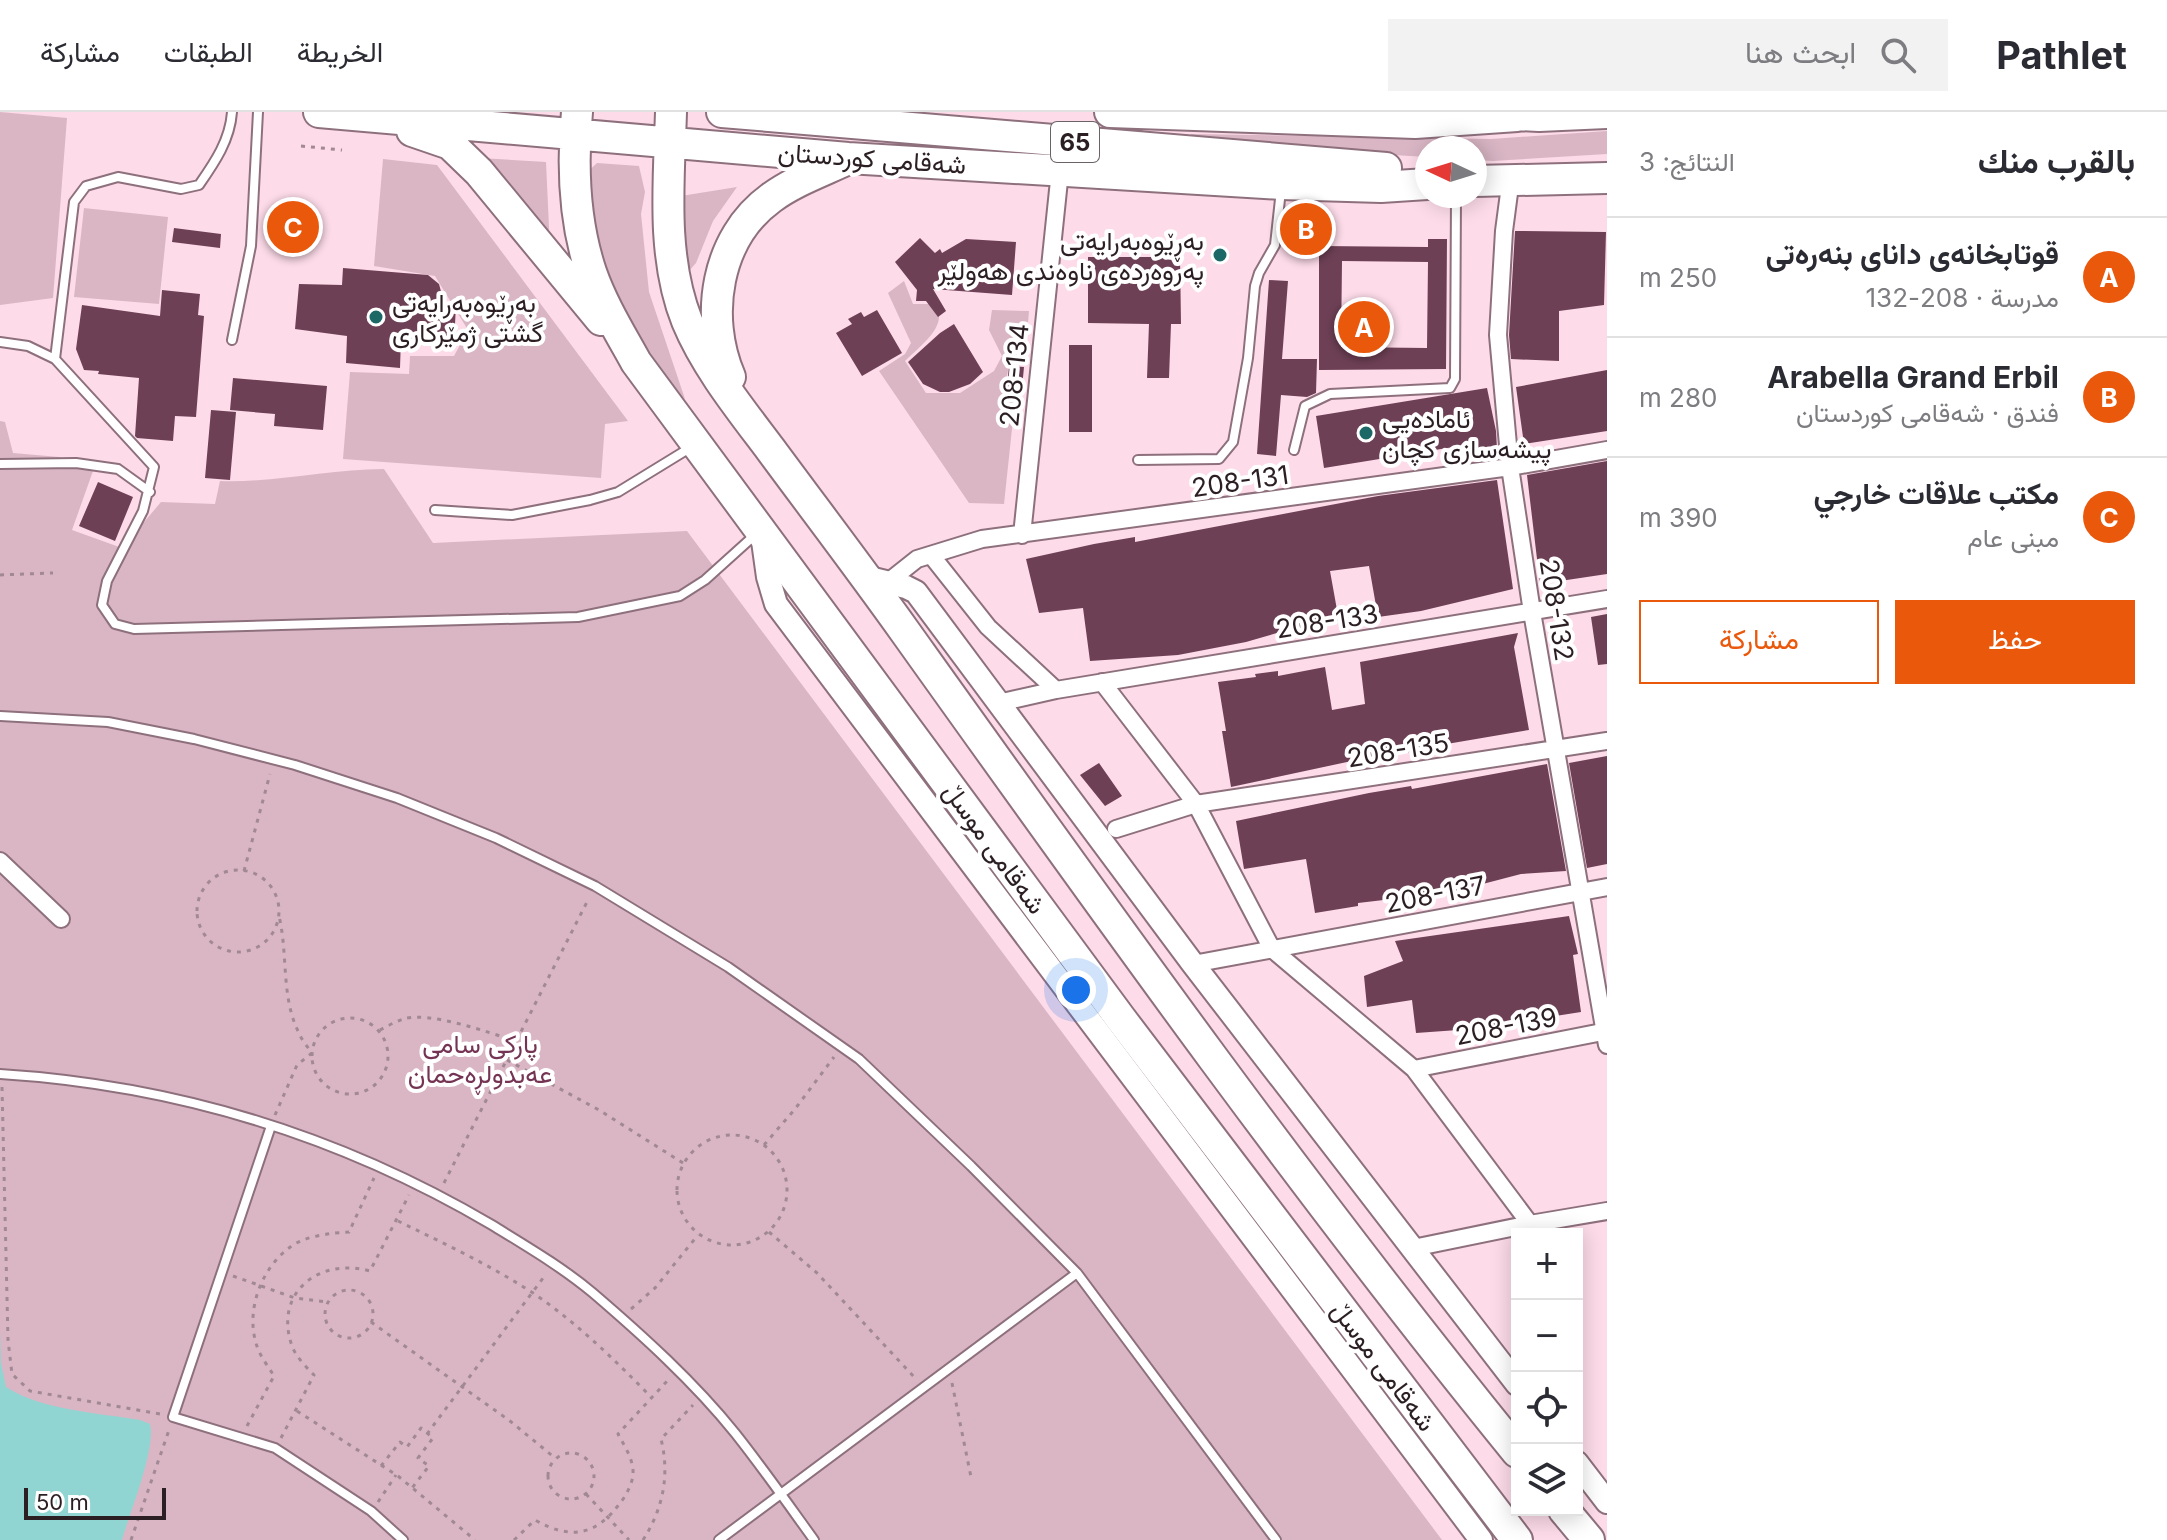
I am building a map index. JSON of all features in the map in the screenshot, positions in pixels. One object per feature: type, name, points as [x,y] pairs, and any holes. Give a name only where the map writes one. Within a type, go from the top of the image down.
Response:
[{"type":"highway","name":"شەقامی کوردستان","points":[[319,112],[373,118],[578,119],[621,138],[848,158],[1281,184],[1381,187],[1415,185]]},
{"type":"highway","points":[[621,138],[643,138],[655,131],[669,112]]},
{"type":"highway","name":"شەقامی موسڵ","points":[[669,112],[671,247],[677,289],[698,344],[748,419],[877,580],[1159,986],[1370,1268],[1511,1445]]},
{"type":"highway","name":"شەقامی کوردستان","points":[[722,112],[1415,171]]},
{"type":"highway","name":"65","points":[[1110,112],[1415,123],[1517,114]]},
{"type":"highway","name":"65","points":[[1472,112],[1607,113]]},
{"type":"highway","points":[[373,118],[450,144],[479,172],[636,362]]},
{"type":"highway","name":"شەقامی موسڵ","points":[[578,119],[574,178],[584,248],[606,307],[636,362],[1121,1019],[1517,1540]]},
{"type":"highway","points":[[748,419],[726,368],[720,341],[718,292],[728,251],[745,224],[768,200],[848,158]]},
{"type":"highway","points":[[1487,178],[1607,178]]},
{"type":"highway","points":[[1332,1299],[1356,1296],[1367,1283],[1370,1268]]},
{"type":"highway","points":[[1384,1367],[1398,1345],[1414,1337],[1423,1337]]},
{"type":"highway","points":[[1569,1516],[1589,1540]]},
{"type":"street","name":"208-134","points":[[1022,535],[1060,171]]},
{"type":"street","name":"208-132","points":[[1511,178],[1504,231],[1498,335],[1510,467],[1532,612],[1606,1036]]},
{"type":"street","name":"208-131","points":[[877,580],[917,559],[982,539],[1510,467],[1607,450]]},
{"type":"street","points":[[761,529],[768,577],[776,604],[1481,1540]]},
{"type":"street","points":[[931,555],[988,627],[1056,690]]},
{"type":"street","points":[[877,580],[916,592],[1193,964],[1511,1376]]},
{"type":"street","name":"208-133","points":[[998,703],[1102,682],[1607,599]]},
{"type":"street","points":[[1102,682],[1196,804],[1272,949],[1414,1069],[1530,1224]]},
{"type":"street","name":"208-135","points":[[1116,829],[1196,804],[1607,741]]},
{"type":"street","points":[[0,861],[61,919]]},
{"type":"street","name":"208-137","points":[[1193,964],[1607,887]]},
{"type":"street","name":"208-139","points":[[1414,1069],[1606,1036]]},
{"type":"street","points":[[1413,1248],[1607,1211]]},
{"type":"street","points":[[1583,1471],[1607,1502]]},
{"type":"lane","points":[[55,359],[74,202],[86,186],[118,177],[181,189],[199,185],[218,159],[231,125],[232,112]]},
{"type":"lane","points":[[232,340],[251,246],[258,112]]},
{"type":"lane","points":[[1138,460],[1219,459],[1233,442],[1248,358],[1255,286],[1275,245],[1281,184]]},
{"type":"lane","points":[[1294,450],[1305,406],[1330,394],[1450,388],[1455,379],[1456,208]]},
{"type":"lane","points":[[0,342],[28,346],[55,359],[154,467],[143,511],[107,581],[102,605],[115,624],[134,629],[578,617],[680,596],[705,580],[761,529]]},
{"type":"lane","points":[[435,510],[512,515],[590,500],[618,492],[697,443]]},
{"type":"lane","points":[[0,464],[76,463],[118,469],[150,492]]},
{"type":"lane","points":[[0,716],[108,722],[194,739],[275,760],[397,798],[496,838],[595,886],[728,967],[859,1059],[1077,1273],[1276,1540]]},
{"type":"lane","points":[[1,1074],[115,1086],[193,1101],[317,1140],[439,1194],[591,1291],[676,1370],[733,1431],[814,1540]]},
{"type":"lane","points":[[271,1126],[173,1417],[275,1448],[371,1511],[403,1540]]},
{"type":"lane","points":[[719,1540],[1077,1273]]},
{"type":"path","points":[[304,146],[342,150]]},
{"type":"path","points":[[0,575],[53,573]]},
{"type":"path","points":[[244,871],[275,760]]},
{"type":"path","points":[[279,916],[275,929],[256,949],[243,953],[228,952],[206,937],[199,925],[199,897],[206,885],[230,871],[244,871],[266,881],[278,903],[289,1002],[297,1030],[312,1053]]},
{"type":"path","points":[[439,1194],[595,886]]},
{"type":"path","points":[[344,1017],[357,1017],[379,1030],[386,1041],[388,1066],[374,1086],[363,1093],[338,1092],[326,1086],[313,1065],[312,1053],[322,1029],[344,1017]]},
{"type":"path","points":[[379,1030],[406,1018],[433,1020],[465,1025],[515,1041]]},
{"type":"path","points":[[764,1145],[842,1047]]},
{"type":"path","points":[[271,1126],[297,1065],[312,1053]]},
{"type":"path","points":[[506,1059],[599,1110],[683,1163]]},
{"type":"path","points":[[1,1074],[8,1340],[12,1374],[30,1391],[173,1417],[131,1540]]},
{"type":"path","points":[[738,1136],[764,1145],[776,1156],[784,1171],[787,1187],[782,1212],[769,1232],[752,1242],[733,1246],[715,1244],[698,1235],[686,1223],[679,1209],[677,1185],[683,1163],[695,1148],[711,1138],[738,1136]]},
{"type":"path","points":[[241,1437],[274,1376],[256,1346],[252,1322],[260,1285],[289,1247],[334,1233],[349,1232],[380,1166]]},
{"type":"path","points":[[275,1448],[314,1375],[292,1347],[287,1313],[303,1283],[317,1273],[336,1267],[370,1271],[415,1183]]},
{"type":"path","points":[[396,1220],[468,1255],[533,1293],[602,1347],[652,1398]]},
{"type":"path","points":[[769,1232],[817,1273],[924,1388]]},
{"type":"path","points":[[620,1318],[655,1288],[698,1235]]},
{"type":"path","points":[[427,1434],[552,1264]]},
{"type":"path","points":[[222,1272],[295,1298],[328,1302]]},
{"type":"path","points":[[355,1291],[372,1307],[371,1322],[361,1335],[354,1338],[339,1336],[327,1325],[328,1302],[340,1292],[355,1291]]},
{"type":"path","points":[[371,1322],[510,1421],[555,1458]]},
{"type":"path","points":[[949,1369],[971,1477]]},
{"type":"path","points":[[514,1540],[535,1520],[549,1529],[571,1535],[593,1530],[610,1518],[624,1498],[633,1476],[630,1456],[618,1434],[676,1370]]},
{"type":"path","points":[[643,1540],[658,1514],[665,1485],[666,1461],[661,1439],[701,1396]]},
{"type":"path","points":[[297,1411],[396,1475],[475,1540]]},
{"type":"path","points":[[381,1466],[400,1442],[407,1447],[421,1428],[433,1438],[418,1458],[429,1466],[412,1488]]},
{"type":"path","points":[[562,1454],[578,1454],[591,1464],[594,1480],[586,1494],[565,1499],[553,1491],[547,1478],[555,1458],[562,1454]]},
{"type":"path","points":[[371,1511],[396,1475]]},
{"type":"path","points":[[586,1494],[629,1540]]},
{"type":"green space","points":[[0,112],[67,118],[53,298],[0,305]]},
{"type":"green space","points":[[1607,131],[1607,154],[1487,161],[1487,139]]},
{"type":"green space","points":[[1191,134],[1415,138],[1415,156],[1191,143]]},
{"type":"green space","points":[[480,158],[546,162],[550,249]]},
{"type":"green space","points":[[383,159],[437,165],[628,421],[605,424],[601,478],[343,459],[350,372],[409,374],[410,356],[454,356],[468,330],[435,276],[374,266]]},
{"type":"green space","points":[[597,163],[639,166],[645,192],[641,214],[649,292],[685,399],[645,355],[612,302],[599,265],[585,174]]},
{"type":"green space","points":[[737,187],[713,221],[696,263],[688,272],[681,196]]},
{"type":"green space","points":[[84,208],[168,217],[159,304],[74,297]]},
{"type":"green space","points":[[904,281],[913,304],[935,304],[939,312],[939,320],[931,335],[905,361],[926,393],[960,393],[994,371],[1002,356],[989,330],[992,310],[1029,311],[1025,360],[1010,360],[1004,390],[1016,391],[1004,504],[969,503],[879,371],[905,354],[911,343],[888,293]]},
{"type":"green space","name":"پارکی سامی عەبدولڕەحمان","points":[[0,421],[5,422],[13,453],[59,457],[93,471],[72,530],[122,548],[161,502],[215,504],[220,481],[384,469],[433,543],[687,531],[1442,1540],[0,1540]]},
{"type":"shaded area","points":[[0,1330],[1,1363],[6,1387],[53,1406],[150,1424],[146,1464],[122,1540],[0,1540]]},
{"type":"building","points":[[174,228],[221,234],[220,248],[172,242]]},
{"type":"building","points":[[1515,231],[1606,232],[1604,305],[1559,311],[1559,361],[1511,359],[1509,335]]},
{"type":"building","points":[[920,238],[935,253],[940,249],[942,253],[966,239],[1016,242],[1012,295],[933,289],[946,311],[938,317],[926,301],[916,301],[917,290],[895,262]]},
{"type":"building","points":[[1428,239],[1447,239],[1446,369],[1319,370],[1319,246],[1428,247]],"holes":[[[1342,261],[1428,262],[1427,348],[1341,347]]]},
{"type":"building","name":"بەڕێوەبەرایەتی پەروەردەی ناوەندی هەولێر","points":[[1088,257],[1180,257],[1181,324],[1171,324],[1169,378],[1147,378],[1149,324],[1088,323]]},
{"type":"building","name":"بەڕێوەبەرایەتی گشتی ژمێركاری","points":[[343,268],[428,275],[439,284],[444,303],[456,305],[454,343],[401,338],[400,368],[346,363],[347,336],[295,329],[299,284],[342,285]]},
{"type":"building","points":[[1269,280],[1288,281],[1282,359],[1317,359],[1316,393],[1307,397],[1281,395],[1276,456],[1257,454]]},
{"type":"building","points":[[162,290],[200,294],[198,315],[204,316],[196,417],[175,416],[173,441],[137,438],[139,378],[84,370],[76,349],[82,305],[160,316]]},
{"type":"building","points":[[877,310],[902,353],[862,376],[836,333],[852,324],[848,319],[861,312],[864,317]]},
{"type":"building","points":[[954,324],[983,372],[970,384],[940,392],[923,384],[908,362]]},
{"type":"building","points":[[1069,345],[1092,345],[1092,432],[1069,432]]},
{"type":"building","points":[[1009,366],[1024,367],[1022,388],[1007,386]]},
{"type":"building","points":[[1607,370],[1607,431],[1524,444],[1516,387]]},
{"type":"building","points":[[233,378],[327,386],[323,430],[274,426],[275,414],[230,410]]},
{"type":"building","points":[[1487,388],[1496,431],[1497,449],[1492,450],[1494,458],[1475,461],[1472,444],[1324,468],[1316,416]]},
{"type":"building","points":[[211,410],[236,412],[230,480],[205,478]]},
{"type":"building","points":[[1607,461],[1607,574],[1540,584],[1527,475]]},
{"type":"building","points":[[1497,480],[1513,589],[1421,611],[1378,617],[1369,566],[1330,571],[1339,621],[1295,633],[1294,628],[1246,642],[1178,655],[1090,661],[1083,608],[1039,613],[1026,559],[1094,544],[1135,537],[1135,542],[1378,496]]},
{"type":"building","points":[[98,482],[133,497],[115,541],[79,526]]},
{"type":"building","points":[[1607,614],[1607,664],[1598,665],[1591,617]]},
{"type":"building","points":[[1518,633],[1514,647],[1529,730],[1347,762],[1231,787],[1218,682],[1256,677],[1255,674],[1278,671],[1278,676],[1325,667],[1332,710],[1365,704],[1360,662]]},
{"type":"building","points":[[1607,756],[1607,864],[1587,868],[1569,763]]},
{"type":"building","points":[[1099,763],[1122,796],[1105,806],[1080,775]]},
{"type":"building","points":[[1547,764],[1566,871],[1521,874],[1452,892],[1358,903],[1358,906],[1315,913],[1306,859],[1244,869],[1236,821],[1369,793],[1411,786],[1412,789]]},
{"type":"building","points":[[1569,916],[1578,954],[1573,955],[1581,1012],[1472,1029],[1416,1033],[1412,1000],[1367,1007],[1364,976],[1403,961],[1395,941]]},
{"type":"place","name":"مكتب علاقات خارجي","points":[[293,227]]},
{"type":"place","name":"Arabella Grand Erbil","points":[[1306,229]]},
{"type":"place","name":"بەڕێوەبەرایەتی پەروەردەی ناوەندی هەولێر","points":[[1220,255]]},
{"type":"place","name":"بەڕێوەبەرایەتی گشتی ژمێركاری","points":[[376,317]]},
{"type":"place","name":"قوتابخانەی دانای بنەرەتی","points":[[1364,327]]},
{"type":"place","name":"ئامادەیی پیشەسازی کچان","points":[[1366,433]]}]
